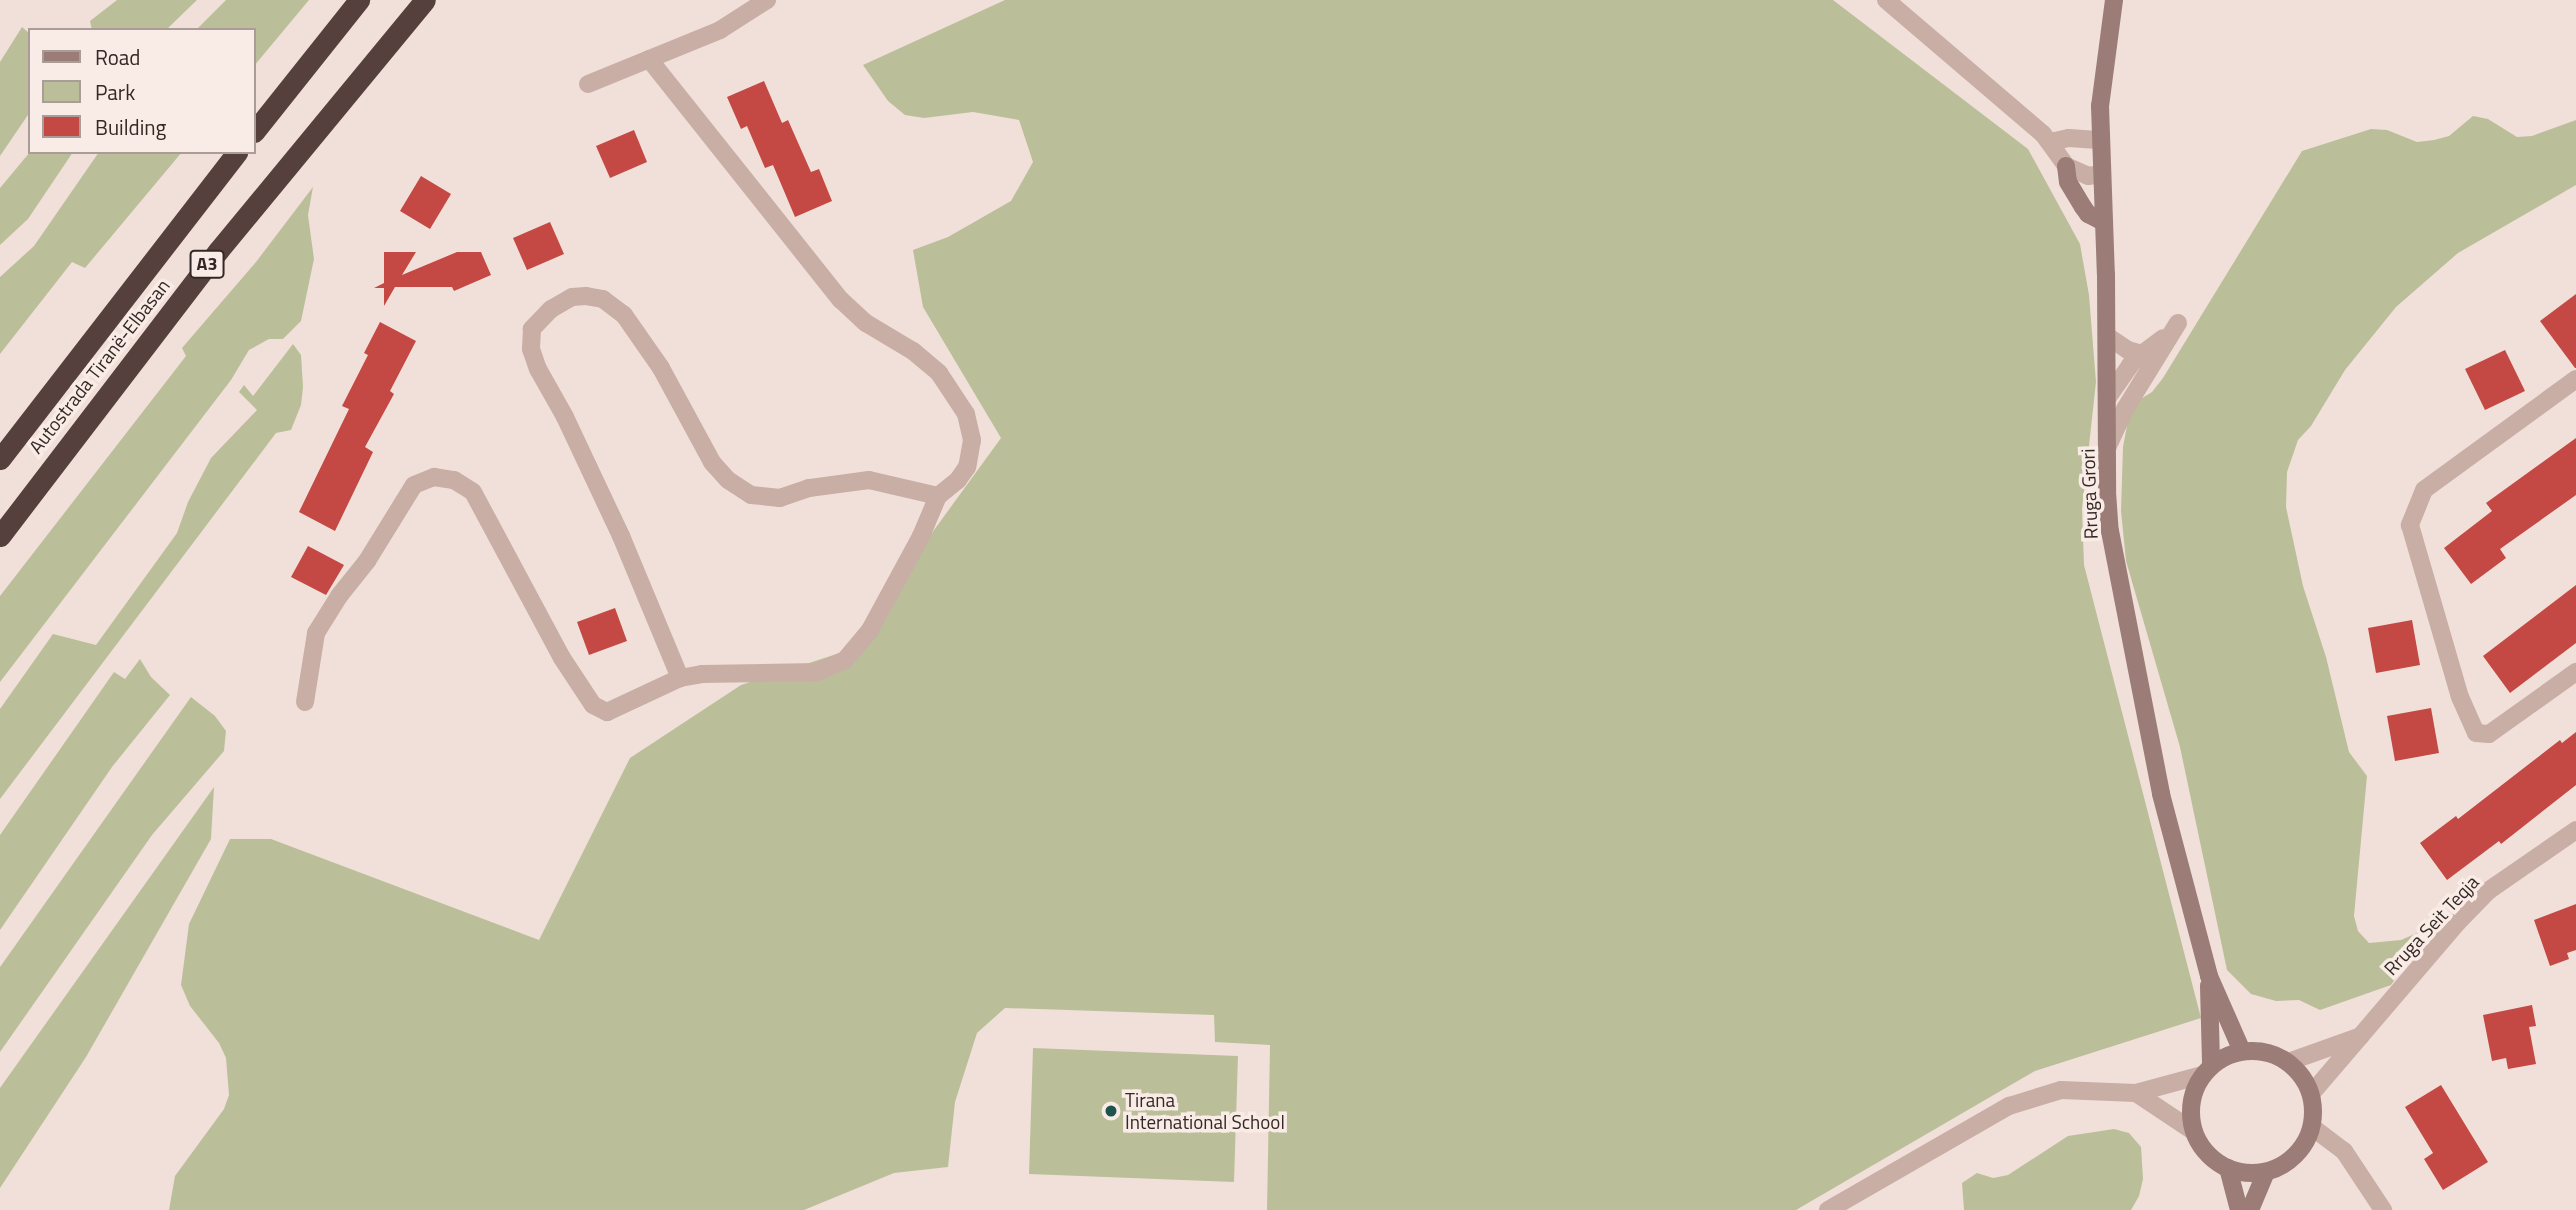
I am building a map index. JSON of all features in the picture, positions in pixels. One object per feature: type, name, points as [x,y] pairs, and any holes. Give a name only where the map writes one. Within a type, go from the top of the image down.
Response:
[{"type":"highway","points":[[256,129],[359,0]]},
{"type":"highway","name":"Autostrada Tiranë-Elbasan","points":[[0,536],[218,251],[425,0]]},
{"type":"highway","name":"Autostrada Tiranë-Elbasan","points":[[0,458],[235,154]]},
{"type":"main road","name":"Rruga Grori","points":[[2114,0],[2100,106],[2107,335],[2107,492],[2118,581],[2161,794],[2209,976],[2242,1051]]},
{"type":"main road","points":[[2066,166],[2068,182],[2083,207],[2088,214],[2104,222]]},
{"type":"main road","name":"Rruga Grori","points":[[2207,1070],[2209,976]]},
{"type":"main road","points":[[2242,1051],[2274,1054],[2288,1062],[2302,1076],[2311,1094],[2312,1127],[2295,1156],[2266,1172],[2246,1173],[2228,1168],[2213,1159],[2193,1131],[2191,1102],[2207,1070],[2226,1056],[2242,1051]]},
{"type":"main road","points":[[2228,1168],[2239,1210]]},
{"type":"main road","points":[[2250,1210],[2266,1172]]},
{"type":"street","points":[[589,84],[720,30],[767,0]]},
{"type":"street","points":[[1886,0],[2050,142],[2066,166],[2088,176],[2102,174]]},
{"type":"street","points":[[305,702],[316,633],[339,596],[368,561],[414,485],[433,477],[454,480],[473,492],[562,658],[593,705],[607,712],[622,708],[680,678],[702,674],[817,672],[845,660],[870,630],[921,536],[938,496],[958,480],[967,467],[972,440],[966,414],[939,373],[914,351],[866,323],[841,300],[649,59]]},
{"type":"street","points":[[2050,142],[2089,137],[2101,140]]},
{"type":"street","points":[[680,678],[621,536],[565,417],[538,369],[531,349],[532,329],[551,309],[572,297],[586,296],[603,299],[624,315],[661,369],[712,462],[728,480],[751,495],[780,498],[809,488],[869,480],[938,496]]},
{"type":"street","points":[[2108,397],[2130,365],[2155,346],[2178,323],[2125,409],[2108,446]]},
{"type":"street","points":[[2107,335],[2128,350],[2142,354]]},
{"type":"street","points":[[2576,379],[2424,490],[2410,525],[2460,697],[2476,733],[2489,734],[2576,672]]},
{"type":"street","name":"Rruga Seit Teqja","points":[[2311,1094],[2488,891],[2576,830]]},
{"type":"street","name":"Rruga Seit Teqja","points":[[2288,1062],[2361,1036]]},
{"type":"street","points":[[1828,1210],[2009,1106],[2062,1090],[2136,1093],[2207,1070]]},
{"type":"street","points":[[2136,1093],[2193,1131]]},
{"type":"street","points":[[2312,1127],[2344,1151],[2383,1210]]},
{"type":"green space","points":[[117,0],[197,0],[168,28],[92,28],[90,21]]},
{"type":"green space","points":[[226,0],[309,0],[256,64],[256,28],[198,28]]},
{"type":"green space","points":[[1005,0],[1833,0],[2028,149],[2080,244],[2089,295],[2096,382],[2082,509],[2084,565],[2201,1018],[2035,1071],[1796,1210],[1267,1210],[1270,1045],[1215,1042],[1214,1015],[1005,1008],[977,1033],[955,1102],[948,1167],[894,1173],[804,1210],[169,1210],[175,1176],[224,1109],[229,1095],[226,1058],[219,1043],[190,1006],[181,985],[189,924],[230,839],[271,839],[539,940],[630,758],[741,685],[846,651],[1001,438],[923,307],[913,250],[948,237],[1011,201],[1033,162],[1019,120],[973,112],[924,118],[905,115],[888,101],[863,65]]},
{"type":"green space","points":[[22,27],[28,32],[28,115],[0,156],[0,62]]},
{"type":"green space","points":[[2473,116],[2488,119],[2517,137],[2532,136],[2576,120],[2576,185],[2458,253],[2396,307],[2345,370],[2311,426],[2298,440],[2287,472],[2286,507],[2303,586],[2326,657],[2349,752],[2367,776],[2354,916],[2358,931],[2369,943],[2401,940],[2417,933],[2423,941],[2391,985],[2320,1010],[2299,1000],[2276,1001],[2251,994],[2227,970],[2180,747],[2126,561],[2121,511],[2123,447],[2129,415],[2139,400],[2152,392],[2163,378],[2302,151],[2371,129],[2387,130],[2417,142],[2434,140],[2449,136]]},
{"type":"green space","points":[[28,154],[72,154],[28,219],[0,245],[0,188]]},
{"type":"green space","points":[[98,154],[180,154],[85,268],[72,262],[0,354],[0,277],[34,246]]},
{"type":"green space","points":[[313,187],[308,215],[314,259],[301,321],[283,339],[269,339],[249,350],[231,380],[0,682],[0,596],[186,356],[182,348],[256,262]]},
{"type":"green space","points":[[293,344],[301,355],[303,387],[301,405],[291,430],[276,433],[0,799],[0,709],[53,634],[96,645],[177,533],[188,502],[211,458],[257,410],[239,392],[244,385],[253,396]]},
{"type":"green space","points":[[140,659],[151,677],[170,695],[112,767],[0,930],[0,835],[114,672],[125,679]]},
{"type":"green space","points":[[191,697],[215,716],[226,731],[224,751],[152,835],[0,1052],[0,967]]},
{"type":"green space","points":[[214,787],[211,839],[86,1057],[0,1188],[0,1088]]},
{"type":"green space","points":[[1033,1048],[1238,1056],[1234,1182],[1029,1174]]},
{"type":"green space","points":[[2114,1129],[2129,1133],[2141,1147],[2143,1179],[2139,1196],[2131,1210],[1964,1210],[1962,1183],[1977,1173],[1993,1178],[2008,1175],[2068,1136]]},
{"type":"building","points":[[764,81],[782,123],[788,120],[811,172],[819,169],[832,201],[795,217],[773,165],[765,168],[747,126],[741,129],[727,97]]},
{"type":"building","points":[[634,130],[647,162],[610,178],[596,146]]},
{"type":"building","points":[[421,176],[451,194],[430,229],[400,211]]},
{"type":"building","points":[[550,222],[564,254],[527,270],[513,238]]},
{"type":"building","points":[[384,252],[416,252],[402,275],[457,252],[481,252],[491,275],[454,291],[452,287],[395,287],[384,306],[384,288],[374,288],[384,283]]},
{"type":"building","points":[[2576,294],[2576,368],[2575,368],[2540,321]]},
{"type":"building","points":[[380,322],[416,341],[390,391],[394,394],[365,447],[373,452],[335,531],[299,512],[349,409],[342,406],[368,355],[364,353]]},
{"type":"building","points":[[2505,350],[2525,391],[2485,410],[2465,369]]},
{"type":"building","points":[[2576,438],[2576,495],[2500,549],[2506,558],[2471,584],[2444,548],[2492,511],[2486,503]]},
{"type":"building","points":[[308,546],[344,565],[326,595],[291,577]]},
{"type":"building","points":[[2576,585],[2576,643],[2510,693],[2483,656]]},
{"type":"building","points":[[615,608],[627,641],[589,655],[577,622]]},
{"type":"building","points":[[2412,620],[2420,665],[2376,673],[2368,628]]},
{"type":"building","points":[[2431,708],[2439,753],[2395,761],[2387,716]]},
{"type":"building","points":[[2576,732],[2576,785],[2501,844],[2499,841],[2447,880],[2420,843],[2456,816],[2458,819],[2560,740],[2562,743]]},
{"type":"building","points":[[2576,904],[2576,950],[2567,953],[2569,959],[2550,966],[2534,920]]},
{"type":"building","points":[[2532,1005],[2536,1026],[2529,1027],[2536,1064],[2508,1069],[2506,1058],[2492,1061],[2483,1015]]},
{"type":"building","points":[[2441,1085],[2488,1162],[2443,1190],[2424,1159],[2433,1153],[2405,1107]]},
{"type":"place","name":"Tirana International School","points":[[1111,1111]]}]
